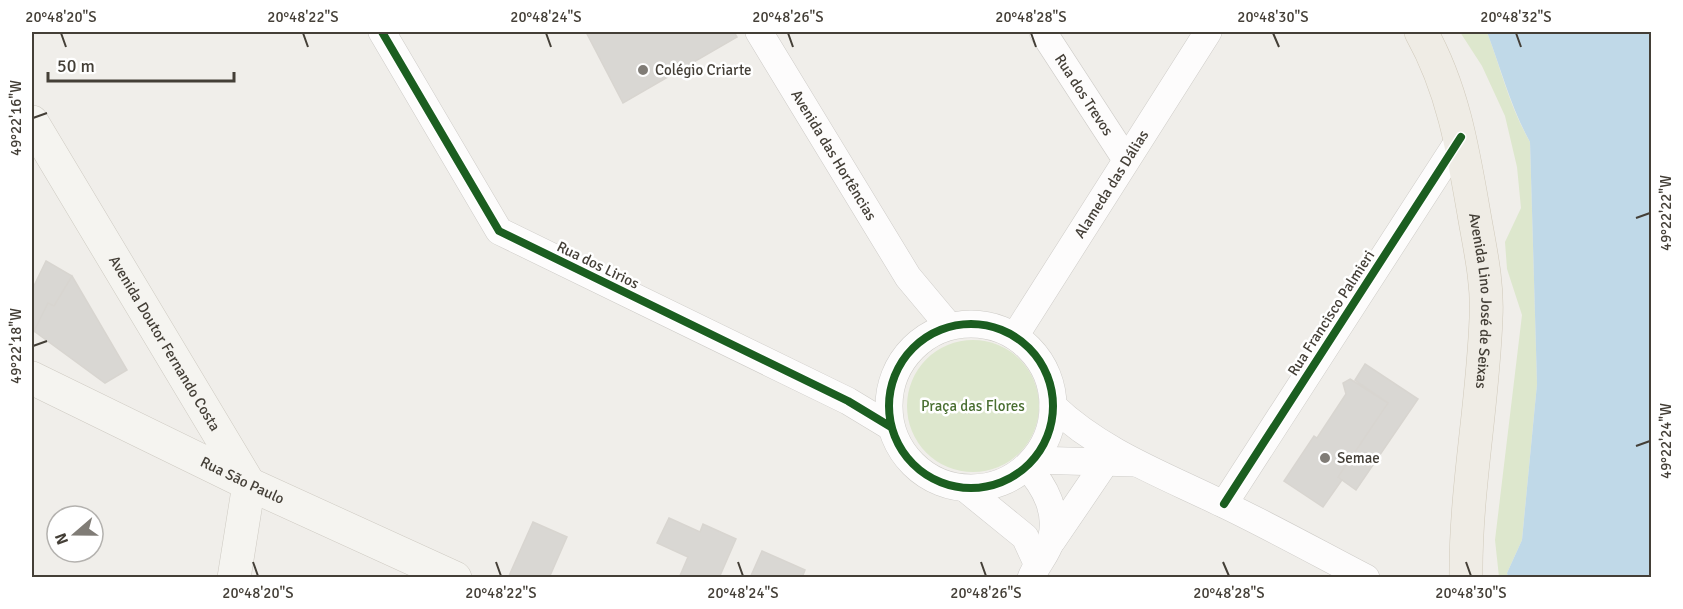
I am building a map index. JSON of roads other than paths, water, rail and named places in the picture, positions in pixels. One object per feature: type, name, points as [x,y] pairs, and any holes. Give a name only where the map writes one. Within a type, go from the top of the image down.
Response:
[{"type":"main road","name":"Avenida Lino José de Seixas","points":[[1421,32],[1443,76],[1461,137],[1484,271],[1486,317],[1472,475],[1466,578]]},
{"type":"main road","name":"Avenida Doutor Fernando Costa","points":[[32,122],[249,484]]},
{"type":"main road","name":"Rua São Paulo","points":[[32,378],[249,484],[455,578]]},
{"type":"main road","points":[[234,578],[249,484]]},
{"type":"street","name":"Rua dos Lirios","points":[[382,32],[499,231],[848,401],[891,427]]},
{"type":"street","name":"Avenida das Hortências","points":[[759,32],[908,277],[950,326]]},
{"type":"street","name":"Rua dos Trevos","points":[[1043,32],[1125,158]]},
{"type":"street","name":"Alameda das Dálias","points":[[1015,336],[1125,158],[1208,32]]},
{"type":"street","name":"Rua Francisco Palmieri","points":[[1224,504],[1461,137]]},
{"type":"street","name":"Avenida das Hortências","points":[[908,277],[922,339]]},
{"type":"street","points":[[972,323],[994,327],[1015,336],[1035,354],[1048,379],[1053,406],[1051,426],[1044,444],[1030,464],[1009,480],[988,487],[966,489],[941,483],[919,470],[902,451],[891,427],[889,395],[895,374],[906,355],[922,339],[950,326],[972,323]]},
{"type":"street","points":[[848,401],[889,395]]},
{"type":"street","points":[[1053,406],[1067,419],[1134,464],[1224,504],[1366,578]]},
{"type":"street","points":[[1040,561],[1105,463]]},
{"type":"street","points":[[1030,464],[1134,464]]},
{"type":"street","points":[[1030,464],[1048,497],[1053,516],[1040,561]]},
{"type":"street","points":[[966,489],[1025,537],[1040,561]]},
{"type":"water","points":[[1487,32],[1651,32],[1651,577],[1508,577],[1507,573],[1522,540],[1537,384],[1530,142],[1512,102]]},
{"type":"place","name":"Colégio Criarte","points":[[643,70]]},
{"type":"place","name":"Semae","points":[[1325,458]]},
{"type":"park label","name":"Praça das Flores","points":[[973,406]]}]
